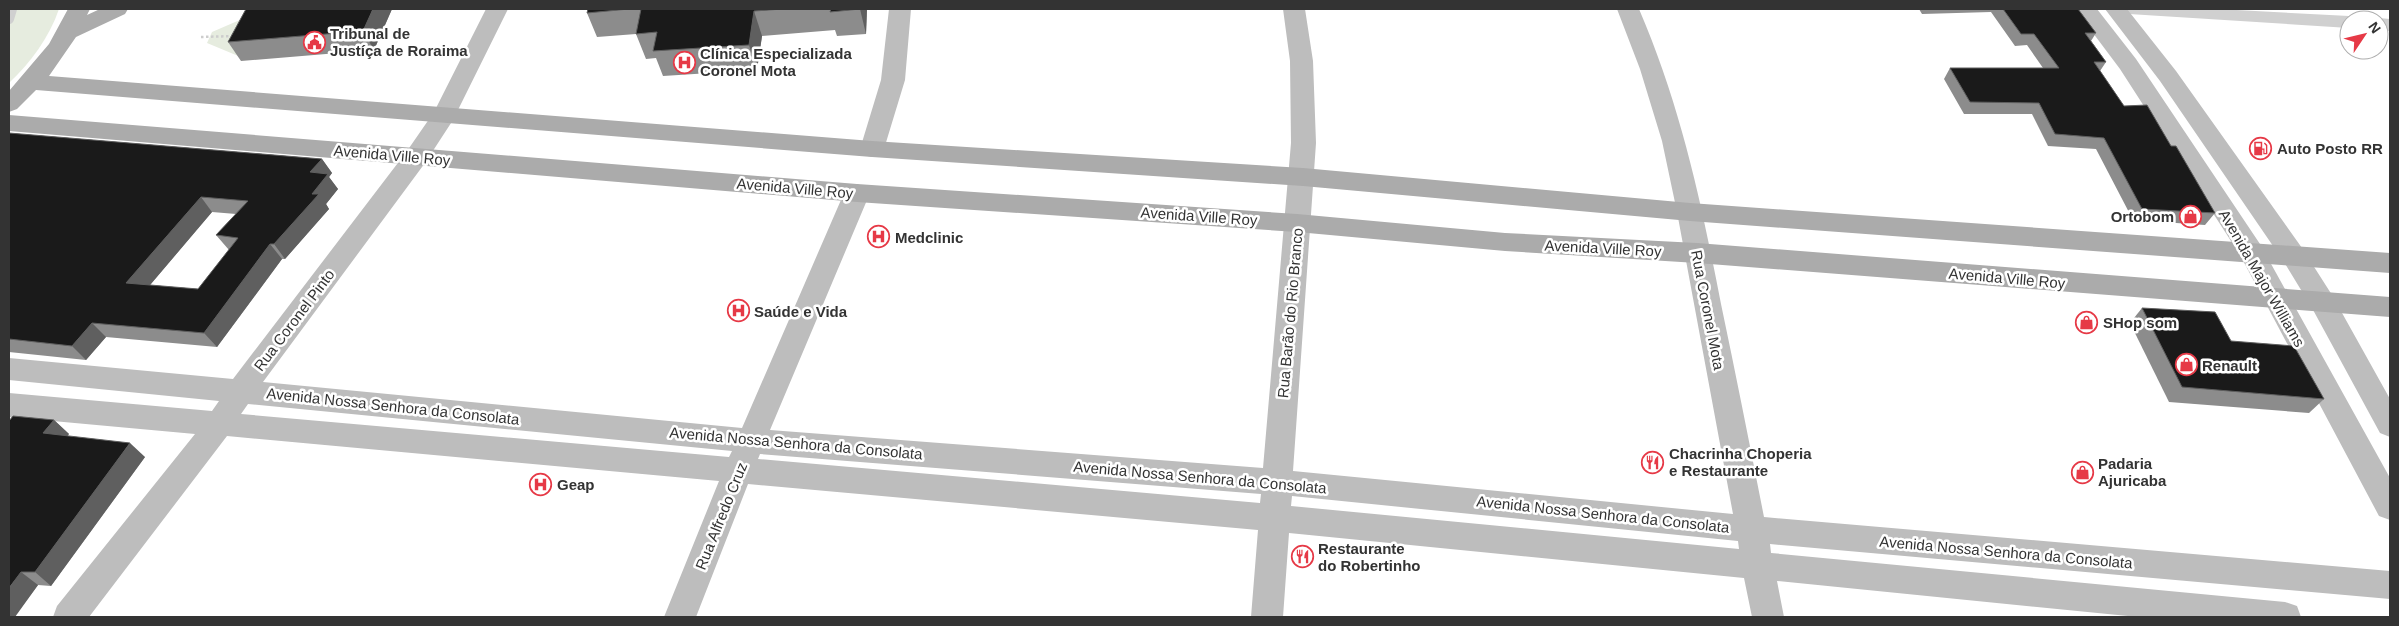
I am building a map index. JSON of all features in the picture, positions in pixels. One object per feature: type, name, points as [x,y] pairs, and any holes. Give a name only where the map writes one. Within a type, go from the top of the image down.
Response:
[{"type":"main road","points":[[9,104],[32,82],[69,32],[79,9]]},
{"type":"main road","points":[[69,32],[117,9]]},
{"type":"main road","name":"Rua Coronel Pinto","points":[[69,617],[219,425],[240,391],[416,157],[445,114],[497,9]]},
{"type":"main road","points":[[872,149],[893,80],[900,9]]},
{"type":"main road","name":"Rua Barão do Rio Branco","points":[[1267,617],[1297,222],[1303,178],[1302,64],[1294,9]]},
{"type":"main road","name":"Rua Coronel Mota","points":[[1628,9],[1655,78],[1674,141],[1690,212],[1768,617]]},
{"type":"main road","name":"Avenida Major Williams","points":[[2086,9],[2128,64],[2250,252],[2390,507]]},
{"type":"main road","points":[[2116,9],[2168,76],[2293,254],[2322,302],[2390,425]]},
{"type":"main road","points":[[32,82],[872,149],[1303,178],[1690,212],[2390,262]]},
{"type":"main road","name":"Avenida Ville Roy","points":[[9,123],[857,193],[1297,222],[1505,242],[1697,253],[2390,307]]},
{"type":"main road","name":"Rua Alfredo Cruz","points":[[680,617],[738,471],[753,441],[857,193]]},
{"type":"main road","name":"Avenida Nossa Senhora da Consolata","points":[[9,369],[753,441],[1276,482],[1751,529],[2390,585]]},
{"type":"main road","points":[[9,405],[1275,518],[2285,617]]},
{"type":"street","points":[[2129,9],[2339,21]]},
{"type":"lane","points":[[9,19],[12,9]]},
{"type":"path","points":[[201,37],[237,35]]},
{"type":"shaded area","points":[[9,9],[59,9],[50,30],[38,49],[25,67],[9,83]]},
{"type":"shaded area","points":[[265,9],[243,58],[207,43],[212,32]]},
{"type":"building","points":[[246,9],[373,9],[363,31],[228,42]]},
{"type":"building","points":[[588,9],[629,9],[587,13]]},
{"type":"building","points":[[641,9],[783,9],[754,11],[749,45],[653,51],[657,32],[636,34]]},
{"type":"building","points":[[831,9],[860,9],[830,12]]},
{"type":"building","points":[[2003,9],[2078,9],[2096,33],[2085,33],[2106,62],[2094,62],[2124,106],[2147,105],[2171,146],[2176,146],[2215,213],[2142,209],[2104,138],[2055,134],[2039,103],[1970,102],[1950,68],[2059,68],[2034,34],[2021,34]]},
{"type":"building","points":[[9,133],[322,159],[310,172],[328,174],[312,194],[319,194],[274,244],[270,244],[204,333],[92,323],[72,346],[9,339]],"holes":[[[201,197],[248,201],[216,235],[238,238],[198,289],[126,283]]]},
{"type":"building","points":[[2142,308],[2215,312],[2231,341],[2294,346],[2324,399],[2182,387]]},
{"type":"building","points":[[13,416],[54,420],[43,433],[130,443],[35,572],[21,572],[9,588],[9,421]]},
{"type":"place","name":"Tribunal de Justíça de Roraima","points":[[314,42]]},
{"type":"place","name":"Clínica Especializada Coronel Mota","points":[[684,62]]},
{"type":"place","name":"Auto Posto RR","points":[[2261,148]]},
{"type":"place","name":"Ortobom","points":[[2190,216]]},
{"type":"place","name":"Medclinic","points":[[879,237]]},
{"type":"place","name":"Saúde e Vida","points":[[738,311]]},
{"type":"place","name":"SHop som","points":[[2087,322]]},
{"type":"place","name":"Renault","points":[[2186,365]]},
{"type":"place","name":"Chacrinha Choperia e Restaurante","points":[[1653,462]]},
{"type":"place","name":"Padaria Ajuricaba","points":[[2082,472]]},
{"type":"place","name":"Geap","points":[[541,484]]},
{"type":"place","name":"Restaurante do Robertinho","points":[[1302,557]]}]
